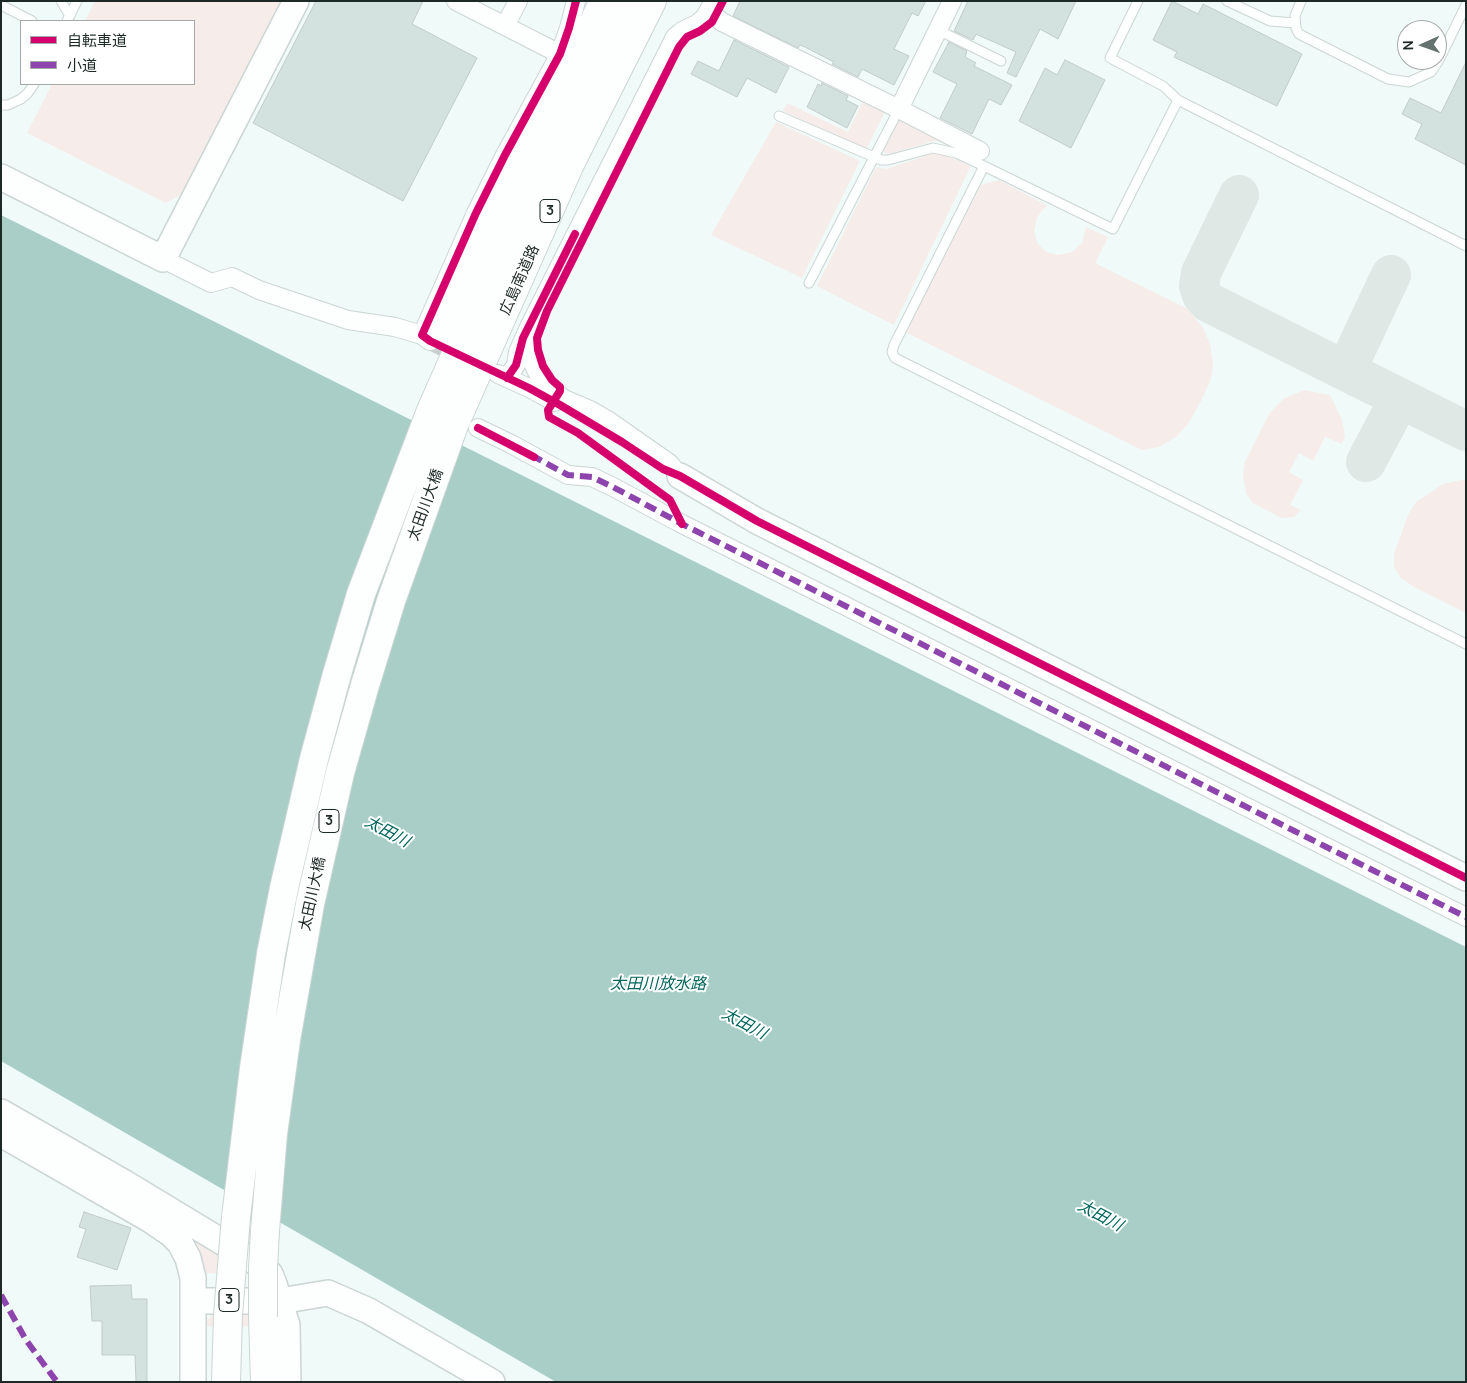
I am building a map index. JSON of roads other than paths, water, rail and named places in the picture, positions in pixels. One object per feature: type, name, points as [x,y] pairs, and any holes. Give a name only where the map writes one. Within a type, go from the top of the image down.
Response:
[{"type":"highway","points":[[423,409],[467,281],[604,1]]},
{"type":"highway","name":"広島南道路","points":[[361,594],[384,497],[423,409],[470,322],[513,231],[628,1]]},
{"type":"highway","name":"広島南道路","points":[[466,426],[535,245],[570,164],[652,1]]},
{"type":"highway","points":[[535,245],[584,175],[673,1]]},
{"type":"highway","name":"太田川大橋","points":[[272,1309],[262,1268],[273,1134],[286,1040],[310,904],[340,773],[391,601],[466,426]]},
{"type":"highway","name":"太田川大橋","points":[[226,1382],[228,1315],[236,1218],[254,1068],[271,954],[284,888],[314,759],[361,594]]},
{"type":"highway","name":"3","points":[[265,1382],[272,1309]]},
{"type":"street","points":[[163,259],[296,1]]},
{"type":"street","points":[[456,1],[560,54]]},
{"type":"street","points":[[505,26],[518,1]]},
{"type":"street","points":[[1,178],[211,283],[232,277],[259,290],[348,320],[395,327],[426,338],[480,205],[560,54],[576,1]]},
{"type":"street","points":[[899,109],[952,1]]},
{"type":"street","points":[[982,159],[899,109],[722,22],[711,6],[705,17],[698,24],[682,31],[675,38],[530,325],[518,352],[516,365],[502,376],[560,405],[663,469],[680,476],[756,521],[1466,878]]},
{"type":"street","points":[[530,325],[527,342],[530,356],[539,376],[550,389],[564,399],[609,421],[669,463],[680,476]]},
{"type":"street","points":[[466,426],[511,444],[568,475],[592,477],[613,487],[687,527],[1466,917]]},
{"type":"street","points":[[1,1112],[123,1182],[262,1266],[270,1274],[272,1309],[287,1326],[288,1382]]},
{"type":"street","points":[[1,1134],[149,1219],[171,1234],[180,1244],[188,1258],[193,1278],[193,1382]]},
{"type":"street","points":[[193,1301],[272,1309],[328,1293],[369,1311],[492,1382]]},
{"type":"lane","points":[[61,1],[68,18]]},
{"type":"lane","points":[[68,18],[77,1]]},
{"type":"lane","points":[[1138,1],[1110,58],[1163,86],[1178,100],[1466,246]]},
{"type":"lane","points":[[1227,1],[1270,21],[1295,23]]},
{"type":"lane","points":[[1301,1],[1297,9],[1295,23],[1299,34],[1388,79],[1409,82],[1430,72],[1435,66],[1466,6]]},
{"type":"lane","points":[[1,5],[30,20]]},
{"type":"lane","points":[[938,30],[1001,61]]},
{"type":"lane","points":[[1,105],[8,105],[21,99],[33,85]]},
{"type":"lane","points":[[779,116],[874,158],[888,160],[933,148],[982,159],[1113,229],[1178,100]]},
{"type":"lane","points":[[809,283],[899,109]]},
{"type":"lane","points":[[982,159],[894,345],[892,352],[895,358],[1466,644]]},
{"type":"water","name":"太田川放水路","points":[[1,215],[1466,947],[1466,1382],[556,1382],[1,1061]]},
{"type":"tunnel","points":[[430,341],[465,358]]},
{"type":"water label","name":"太田川","points":[[387,832]]},
{"type":"water label","name":"太田川","points":[[744,1024]]},
{"type":"water label","name":"太田川","points":[[1100,1216]]}]
